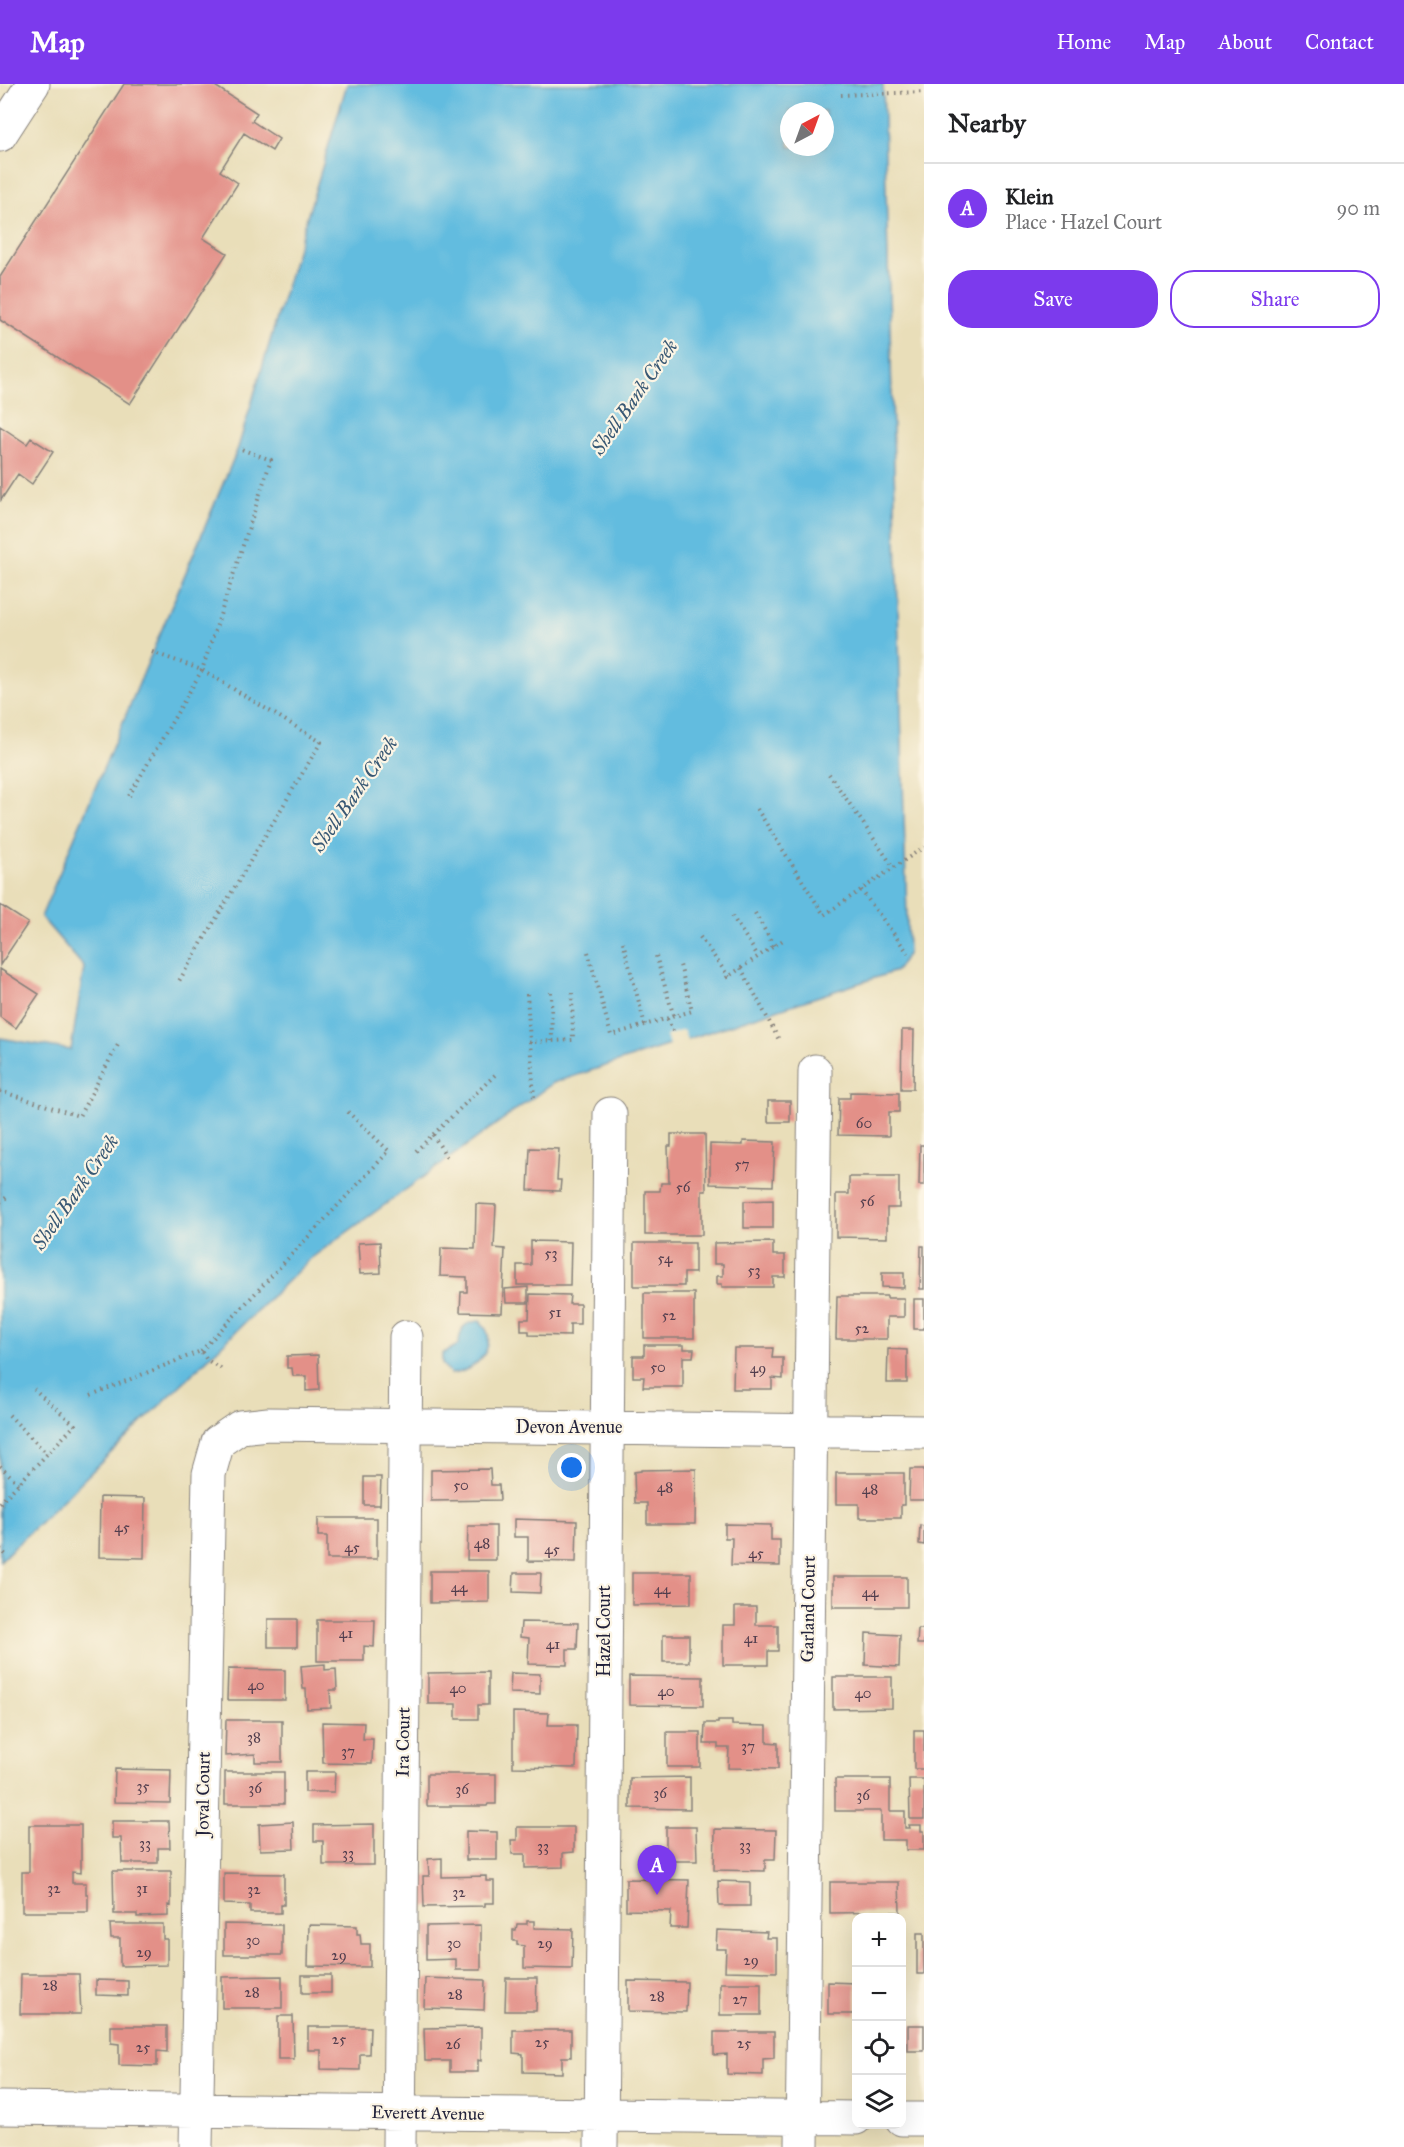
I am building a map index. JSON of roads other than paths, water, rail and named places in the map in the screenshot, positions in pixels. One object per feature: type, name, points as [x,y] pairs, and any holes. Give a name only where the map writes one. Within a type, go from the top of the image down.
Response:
[{"type":"street","points":[[0,135],[33,84]]},
{"type":"street","name":"Garland Court","points":[[802,2132],[815,1071]]},
{"type":"street","name":"Hazel Court","points":[[601,2131],[610,1114]]},
{"type":"street","name":"Ira Court","points":[[399,2147],[406,1337]]},
{"type":"street","name":"Devon Avenue","points":[[218,1442],[240,1427],[268,1424],[924,1432]]},
{"type":"street","name":"Joval Court","points":[[196,2147],[209,1474],[218,1442]]},
{"type":"street","name":"Everett Avenue","points":[[0,2108],[399,2113],[601,2131],[802,2132],[852,2119]]},
{"type":"street","points":[[906,2119],[924,2119]]},
{"type":"water","name":"Shell Bank Creek","points":[[347,84],[883,84],[908,953],[896,971],[553,1083],[310,1259],[0,1561],[0,1038],[71,1050],[84,967],[41,917],[238,448]]},
{"type":"water","points":[[480,1321],[488,1338],[484,1355],[470,1368],[451,1374],[442,1364],[442,1354],[458,1345],[463,1327]]},
{"type":"place","name":"Klein","points":[[657,1895]]}]
